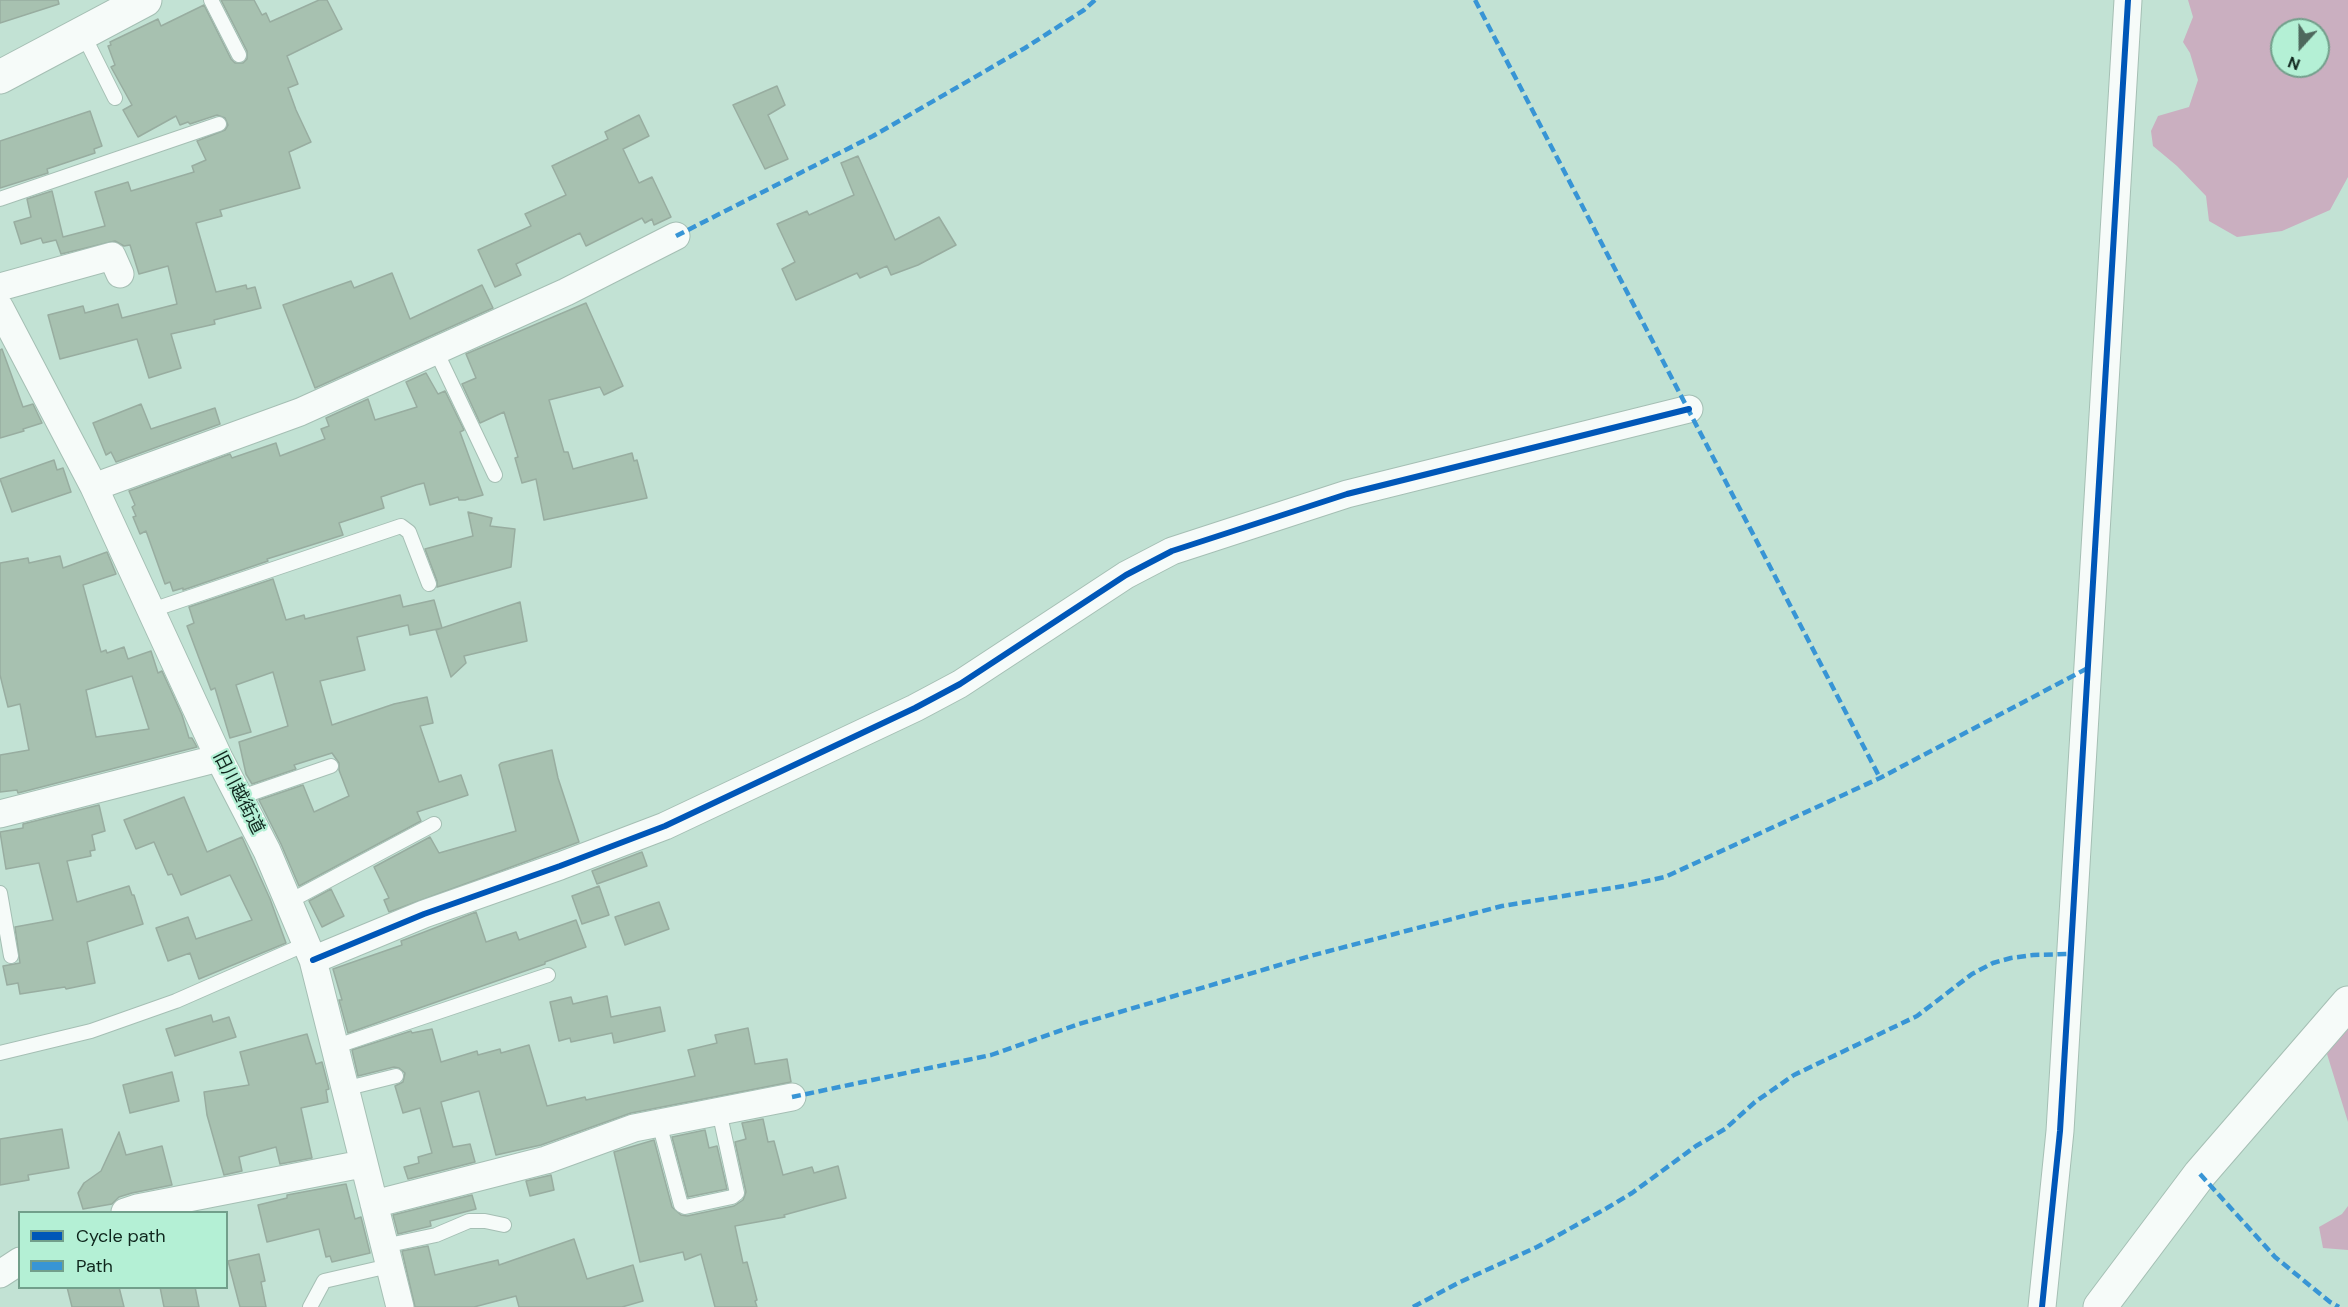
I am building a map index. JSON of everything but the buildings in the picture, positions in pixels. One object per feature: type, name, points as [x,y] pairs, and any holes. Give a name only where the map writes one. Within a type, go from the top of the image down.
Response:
[{"type":"street","points":[[0,77],[145,0]]},
{"type":"street","points":[[2042,1307],[2060,1131],[2128,0]]},
{"type":"street","points":[[94,487],[300,412],[566,292],[676,236]]},
{"type":"street","points":[[0,286],[112,256],[120,274]]},
{"type":"street","name":"旧川越街道","points":[[0,308],[94,487],[219,758],[241,797],[309,952],[400,1307]]},
{"type":"street","points":[[309,952],[560,867],[665,826],[915,708],[960,684],[1126,575],[1172,551],[1347,494],[1689,409]]},
{"type":"street","points":[[0,814],[219,758]]},
{"type":"street","points":[[2100,1307],[2200,1174],[2348,1003]]},
{"type":"street","points":[[374,1204],[546,1160],[634,1128],[792,1097]]},
{"type":"street","points":[[128,1211],[362,1164]]},
{"type":"street","points":[[0,1249],[18,1259]]},
{"type":"street","points":[[0,1274],[18,1261]]},
{"type":"lane","points":[[211,0],[238,55]]},
{"type":"lane","points":[[83,34],[115,98]]},
{"type":"lane","points":[[0,199],[219,124]]},
{"type":"lane","points":[[436,351],[495,475]]},
{"type":"lane","points":[[152,610],[401,526],[409,532],[429,584]]},
{"type":"lane","points":[[241,797],[331,766]]},
{"type":"lane","points":[[288,902],[434,825]]},
{"type":"lane","points":[[0,892],[11,956]]},
{"type":"lane","points":[[0,1053],[91,1031],[309,952]]},
{"type":"lane","points":[[334,1047],[548,975]]},
{"type":"lane","points":[[344,1089],[396,1076]]},
{"type":"lane","points":[[659,1123],[681,1204],[685,1207],[732,1197],[736,1193],[719,1111]]},
{"type":"lane","points":[[310,1307],[324,1281],[469,1221],[504,1224]]},
{"type":"shaded area","points":[[2188,0],[2348,0],[2348,177],[2330,210],[2282,231],[2237,237],[2209,221],[2206,196],[2177,166],[2153,146],[2151,131],[2158,116],[2189,107],[2198,80],[2190,53],[2183,42],[2193,17]]},
{"type":"shaded area","points":[[2348,1022],[2348,1122],[2327,1054]]},
{"type":"shaded area","points":[[2348,1206],[2348,1250],[2323,1248],[2319,1227],[2342,1214]]},
{"type":"marked path","points":[[676,236],[873,136],[1025,48],[1084,10],[1095,0]]},
{"type":"marked path","points":[[1475,0],[1880,778]]},
{"type":"marked path","points":[[792,1097],[991,1055],[1079,1024],[1310,956],[1502,906],[1665,877],[1880,778],[2086,669]]},
{"type":"marked path","points":[[1413,1307],[1458,1283],[1537,1247],[1607,1208],[1632,1193],[1696,1146],[1725,1129],[1755,1102],[1794,1075],[1917,1016],[1972,974],[1993,963],[2011,958],[2070,954]]},
{"type":"marked path","points":[[2200,1174],[2275,1257],[2339,1307]]},
{"type":"cycle path","points":[[2042,1307],[2060,1131],[2128,0]]},
{"type":"cycle path","points":[[313,960],[424,914],[665,826],[915,708],[960,684],[1126,575],[1172,551],[1347,494],[1689,409]]}]
